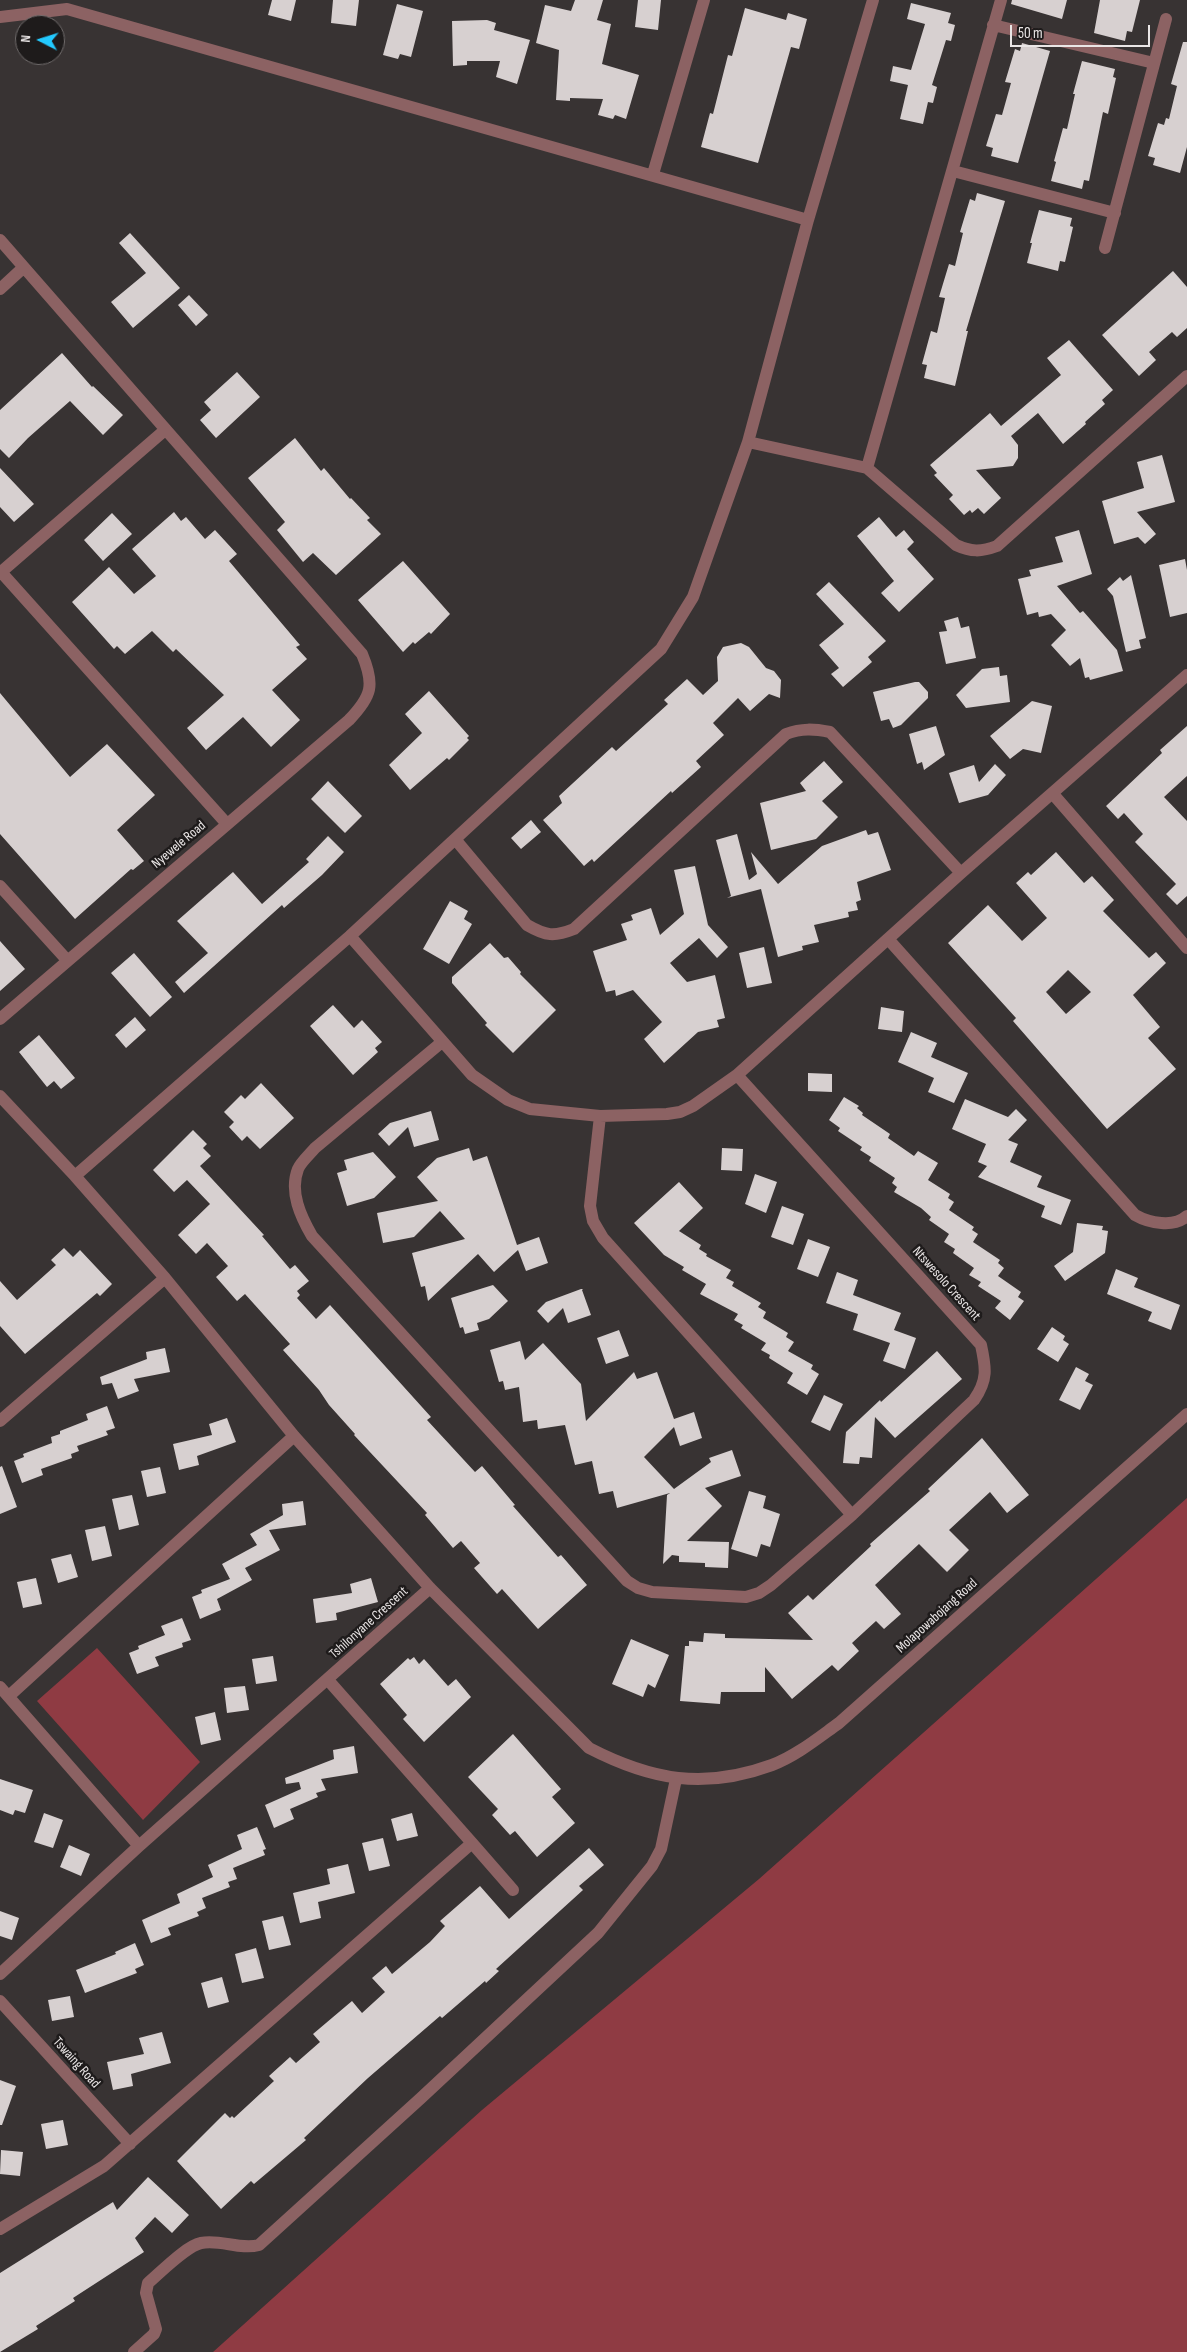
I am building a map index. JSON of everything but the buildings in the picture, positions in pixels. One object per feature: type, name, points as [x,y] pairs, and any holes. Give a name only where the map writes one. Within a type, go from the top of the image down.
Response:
[{"type":"street","points":[[653,174],[704,0]]},
{"type":"street","points":[[75,1176],[350,936],[661,649],[671,636],[693,597],[748,442],[808,220],[873,0]]},
{"type":"street","points":[[867,468],[954,171],[1001,0]]},
{"type":"street","points":[[0,17],[68,4],[808,220]]},
{"type":"street","points":[[1105,248],[1166,19]]},
{"type":"street","points":[[993,25],[1154,63]]},
{"type":"street","points":[[954,171],[1115,214]]},
{"type":"street","points":[[0,240],[165,430],[0,572],[227,824]]},
{"type":"street","points":[[0,289],[23,268]]},
{"type":"street","points":[[748,442],[867,468],[956,545],[969,551],[984,551],[997,546],[1187,376]]},
{"type":"street","name":"Nyewele Road","points":[[0,1019],[349,720],[362,706],[371,690],[369,672],[362,654],[165,430]]},
{"type":"street","points":[[350,936],[472,1075],[508,1100],[530,1109],[600,1116],[680,1112],[693,1106],[737,1075],[889,940],[961,873],[1054,794],[1187,676]]},
{"type":"street","points":[[455,839],[527,925],[542,933],[559,935],[574,929],[786,734],[799,729],[812,728],[830,732],[961,873]]},
{"type":"street","points":[[1054,794],[1187,948]]},
{"type":"street","points":[[0,886],[67,960]]},
{"type":"street","points":[[889,940],[1135,1215],[1142,1219],[1170,1223],[1182,1221],[1187,1216]]},
{"type":"street","name":"Ntswesolo Crescent","points":[[442,1042],[315,1148],[298,1169],[296,1192],[300,1214],[312,1236],[627,1581],[638,1588],[652,1592],[746,1597],[771,1585],[852,1515],[974,1400],[983,1387],[986,1367],[981,1345],[737,1075]]},
{"type":"street","name":"Molapowabojang Road","points":[[2,1100],[75,1176],[164,1278],[294,1436],[430,1588],[589,1748],[615,1761],[676,1779],[731,1776],[772,1765],[807,1746],[839,1723],[1187,1414]]},
{"type":"street","points":[[600,1116],[590,1206],[593,1221],[602,1238],[852,1515]]},
{"type":"street","points":[[0,1421],[164,1278]]},
{"type":"street","points":[[9,1696],[294,1436]]},
{"type":"street","name":"Tshilonyane Crescent","points":[[0,1974],[139,1846],[430,1588]]},
{"type":"street","points":[[328,1680],[513,1890]]},
{"type":"street","points":[[0,1687],[139,1846]]},
{"type":"street","points":[[134,2352],[154,2334],[156,2329],[146,2293],[148,2283],[191,2248],[201,2243],[250,2247],[259,2245],[428,2092],[598,1933],[652,1866],[661,1849],[676,1779]]},
{"type":"street","points":[[0,2229],[104,2166],[472,1843]]},
{"type":"street","name":"Tswaing Road","points":[[0,2001],[130,2144]]},
{"type":"shaded area","points":[[1187,1498],[1187,2352],[213,2352],[482,2110],[759,1879]]},
{"type":"shaded area","points":[[97,1648],[200,1762],[143,1820],[37,1701]]}]
